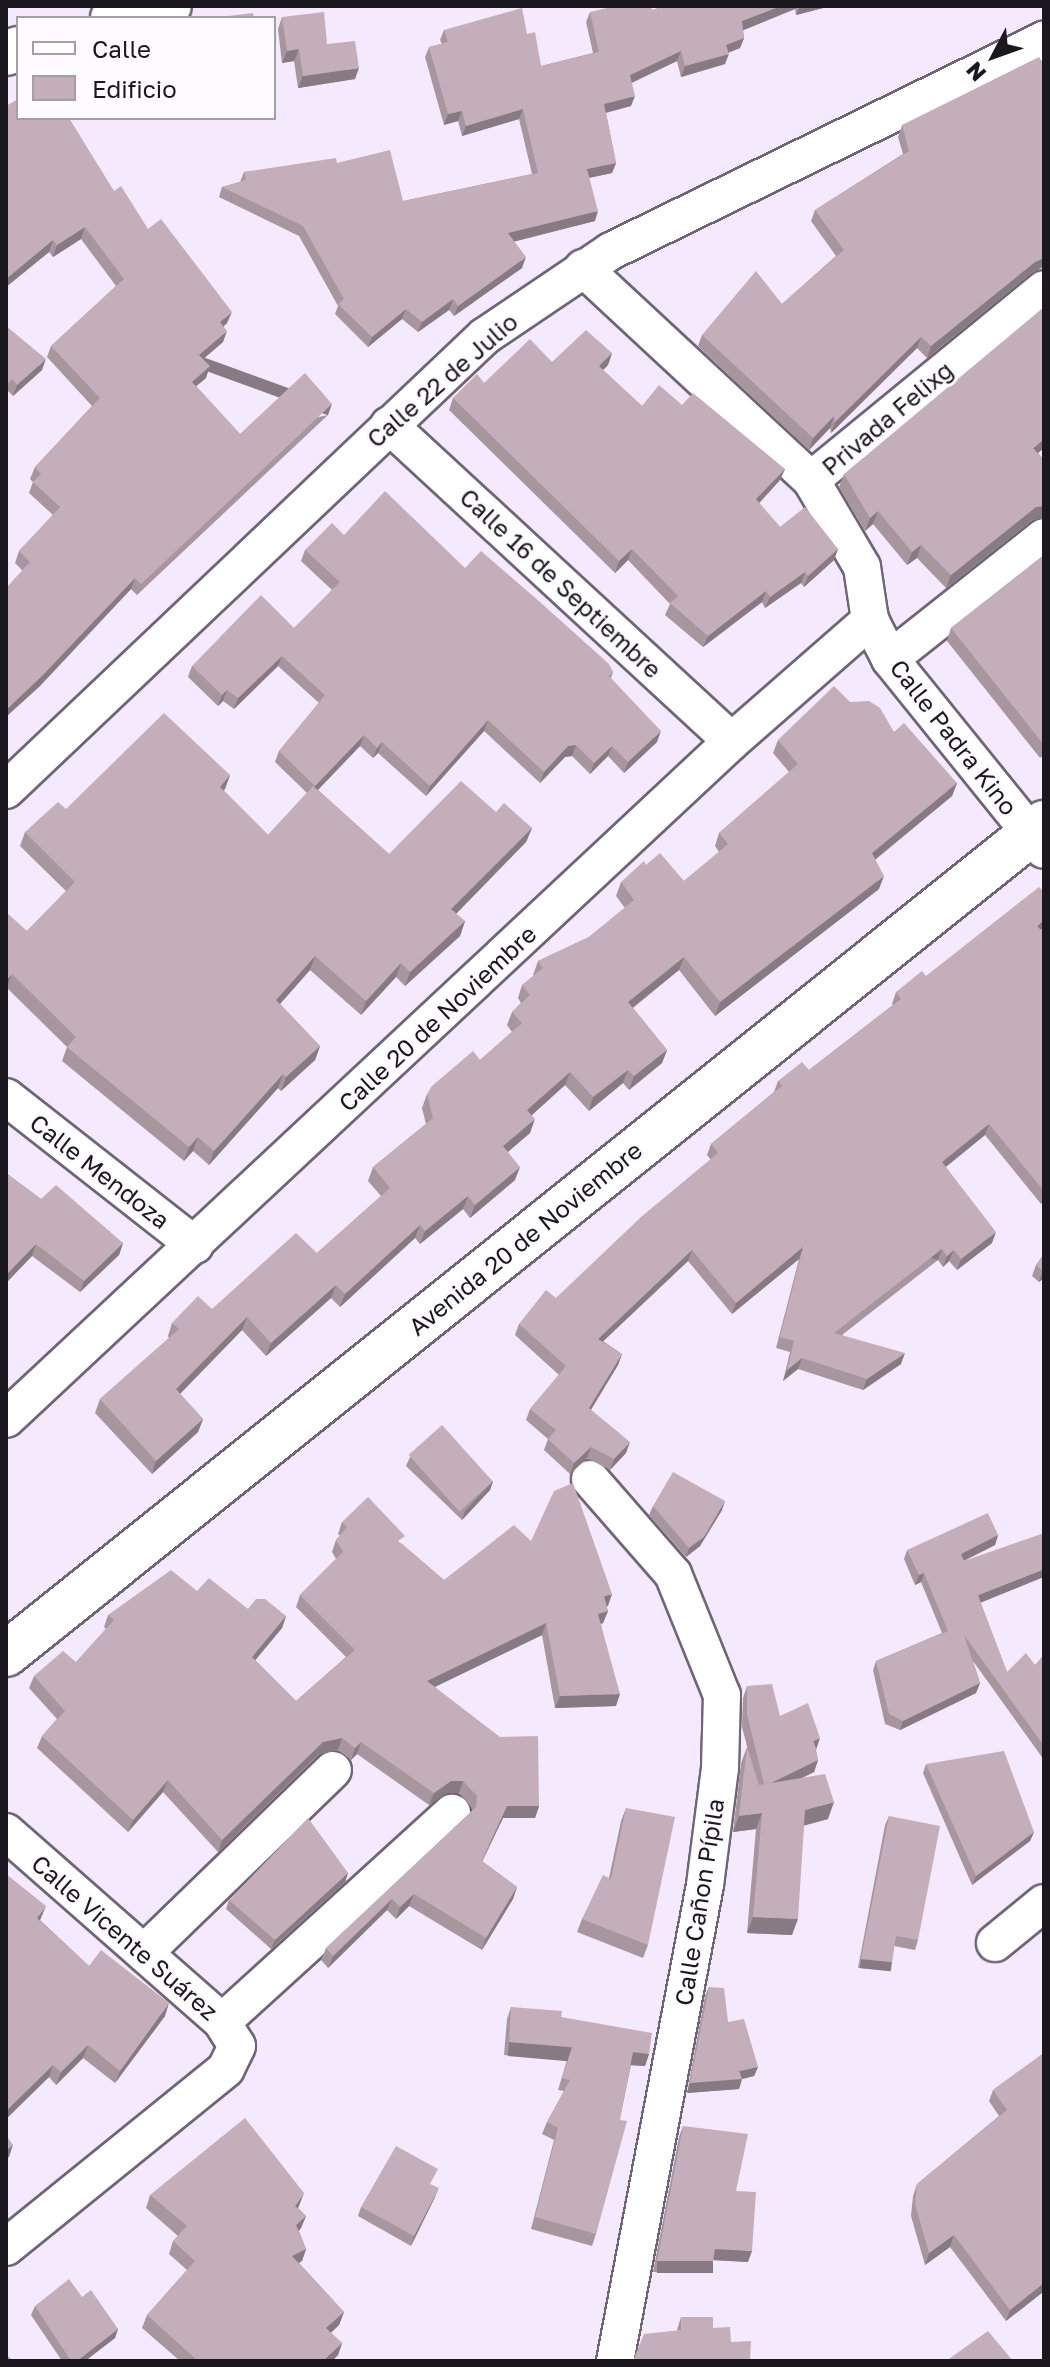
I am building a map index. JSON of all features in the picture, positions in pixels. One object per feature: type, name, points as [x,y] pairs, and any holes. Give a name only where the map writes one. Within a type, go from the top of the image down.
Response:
[{"type":"street","points":[[122,16],[169,6]]},
{"type":"street","name":"Calle 22 de Julio","points":[[6,790],[485,336],[583,268],[1044,40]]},
{"type":"street","points":[[583,268],[811,480]]},
{"type":"street","name":"Privada Felixg","points":[[870,620],[862,567],[811,480],[1044,289]]},
{"type":"street","name":"Calle 16 de Septiembre","points":[[389,425],[732,741]]},
{"type":"street","points":[[890,659],[1044,537]]},
{"type":"street","name":"Calle 20 de Noviembre","points":[[6,1419],[732,741],[870,620]]},
{"type":"street","name":"Calle Padra Kino","points":[[870,620],[890,659],[1039,836]]},
{"type":"street","name":"Avenida 20 de Noviembre","points":[[6,1654],[1039,836]]},
{"type":"street","name":"Calle Mendoza","points":[[6,1097],[195,1245]]},
{"type":"street","name":"Calle Cañon Pípila","points":[[590,1479],[673,1574],[722,1695],[720,1768],[705,1885],[615,2361]]},
{"type":"street","points":[[144,1953],[333,1770]]},
{"type":"street","points":[[6,2247],[226,2069],[230,2034],[452,1813]]},
{"type":"street","name":"Calle Vicente Suárez","points":[[6,1832],[144,1953],[230,2034]]},
{"type":"street","points":[[995,1943],[1044,1903]]},
{"type":"building","points":[[616,6],[651,6],[652,10],[666,6],[781,6],[742,21],[744,38],[726,45],[729,54],[685,66],[681,51],[630,75],[635,96],[604,104],[616,163],[587,169],[598,211],[508,233],[526,257],[458,306],[453,299],[422,322],[406,309],[372,337],[338,304],[344,299],[303,226],[222,187],[246,180],[244,172],[336,158],[337,163],[390,150],[403,201],[538,173],[523,109],[466,126],[462,111],[448,114],[429,47],[448,42],[444,30],[522,8],[527,34],[535,32],[541,66],[599,52],[590,12]]},
{"type":"building","points":[[324,12],[327,44],[355,41],[359,68],[303,76],[299,49],[287,51],[282,17]]},
{"type":"building","points":[[1039,57],[1044,65],[1044,258],[931,346],[921,337],[835,422],[834,416],[813,438],[702,335],[756,271],[782,304],[844,250],[815,210],[909,151],[902,125]]},
{"type":"building","points":[[16,100],[16,120],[70,120],[114,191],[121,186],[148,229],[161,219],[232,312],[220,322],[227,331],[199,355],[210,366],[192,382],[240,434],[305,373],[332,404],[141,584],[135,578],[6,710],[6,588],[30,562],[19,551],[60,507],[33,482],[41,474],[35,467],[100,398],[51,346],[124,279],[85,227],[57,245],[53,240],[6,279],[6,106]]},
{"type":"building","points":[[1044,307],[1044,439],[1033,448],[1044,460],[1044,506],[1036,507],[951,575],[921,545],[912,552],[878,511],[870,518],[844,474]]},
{"type":"building","points":[[6,326],[46,359],[17,385],[12,379],[6,386]]},
{"type":"building","points":[[586,330],[612,353],[599,366],[642,406],[659,385],[682,405],[693,393],[785,469],[756,499],[780,527],[805,507],[838,549],[808,576],[805,572],[770,597],[766,591],[708,636],[670,603],[678,596],[632,549],[619,561],[453,398],[477,374],[484,383],[530,339],[552,362]]},
{"type":"building","points":[[385,491],[465,568],[481,551],[540,602],[609,664],[613,672],[609,676],[661,731],[628,762],[612,746],[594,763],[576,745],[568,746],[544,772],[488,720],[430,786],[382,742],[377,748],[364,735],[315,786],[279,751],[325,695],[282,656],[238,698],[227,690],[222,695],[192,666],[261,595],[294,628],[340,582],[305,550],[332,523],[344,535]]},
{"type":"building","points":[[1044,555],[1044,745],[951,628]]},
{"type":"building","points":[[834,686],[850,702],[869,701],[880,708],[894,732],[904,723],[957,783],[872,853],[884,876],[720,1002],[684,957],[628,1002],[667,1050],[634,1076],[628,1070],[593,1097],[570,1072],[527,1110],[535,1119],[503,1146],[520,1167],[475,1205],[468,1196],[425,1231],[420,1225],[345,1294],[336,1285],[271,1343],[247,1317],[176,1389],[203,1419],[156,1461],[100,1399],[179,1329],[172,1323],[198,1296],[212,1309],[296,1233],[317,1253],[390,1188],[373,1167],[433,1118],[427,1094],[432,1086],[473,1051],[480,1060],[522,1023],[512,1012],[530,995],[522,985],[543,968],[538,961],[589,937],[634,900],[621,882],[644,861],[646,865],[660,853],[684,881],[728,844],[719,833],[798,764],[778,740]]},
{"type":"building","points":[[164,713],[230,775],[220,787],[268,835],[313,786],[389,854],[461,781],[496,812],[504,803],[532,828],[451,909],[465,921],[410,972],[401,963],[366,1001],[315,956],[276,1000],[320,1046],[286,1077],[283,1074],[214,1151],[198,1137],[189,1147],[67,1047],[76,1037],[12,974],[6,980],[6,912],[27,931],[75,882],[25,832],[58,802],[66,809]]},
{"type":"building","points":[[1039,887],[1044,892],[1044,920],[1037,926],[1044,933],[1044,1191],[989,1124],[942,1162],[996,1232],[961,1259],[954,1250],[947,1256],[942,1249],[834,1333],[905,1353],[867,1379],[802,1358],[787,1370],[794,1341],[780,1337],[803,1247],[736,1303],[692,1250],[598,1339],[622,1354],[589,1408],[630,1442],[614,1459],[591,1447],[574,1463],[548,1439],[556,1430],[530,1409],[566,1366],[519,1324],[546,1290],[556,1298],[641,1217],[718,1153],[711,1144],[782,1086],[778,1081],[802,1062],[809,1070],[901,999],[896,992],[922,971],[926,976]]},
{"type":"building","points":[[6,1173],[41,1199],[56,1185],[123,1243],[84,1281],[36,1244],[6,1275]]},
{"type":"building","points":[[1044,1254],[1044,1270],[1043,1271],[1036,1265]]},
{"type":"building","points":[[442,1425],[493,1481],[459,1512],[409,1455]]},
{"type":"building","points":[[673,1472],[725,1501],[704,1537],[689,1548],[653,1506]]},
{"type":"building","points":[[573,1483],[612,1594],[604,1596],[608,1611],[598,1614],[620,1694],[560,1696],[546,1623],[427,1681],[500,1737],[538,1736],[539,1806],[507,1806],[481,1861],[517,1887],[486,1938],[414,1894],[400,1907],[392,1899],[333,1956],[326,1948],[476,1807],[477,1796],[463,1781],[451,1781],[434,1793],[361,1742],[355,1748],[342,1738],[323,1742],[222,1840],[168,1780],[133,1820],[42,1736],[65,1711],[34,1676],[63,1651],[76,1662],[114,1620],[108,1615],[171,1570],[197,1591],[209,1578],[248,1609],[256,1599],[265,1599],[286,1616],[252,1657],[296,1701],[355,1650],[300,1595],[343,1552],[336,1540],[347,1527],[342,1522],[368,1497],[405,1536],[398,1541],[444,1580],[514,1525],[531,1541],[554,1491]]},
{"type":"building","points":[[988,1513],[998,1535],[961,1554],[964,1561],[1044,1533],[1044,1569],[978,1595],[1007,1672],[1026,1653],[1035,1665],[1044,1655],[1044,1746],[964,1635],[980,1683],[903,1721],[889,1714],[876,1661],[948,1631],[924,1573],[919,1575],[907,1550]]},
{"type":"building","points":[[772,1684],[780,1716],[808,1703],[820,1738],[813,1741],[818,1760],[764,1784],[747,1714],[747,1686]]},
{"type":"building","points":[[747,1747],[759,1785],[825,1774],[834,1802],[805,1810],[798,1919],[753,1917],[762,1813],[739,1816]]},
{"type":"building","points":[[1004,1751],[1034,1832],[976,1876],[926,1764]]},
{"type":"building","points":[[626,1808],[675,1817],[648,1945],[582,1919],[603,1875],[611,1879]]},
{"type":"building","points":[[889,1816],[940,1826],[918,1940],[896,1936],[892,1962],[861,1959]]},
{"type":"building","points":[[308,1818],[348,1873],[275,1940],[229,1900]]},
{"type":"building","points":[[6,1874],[46,1906],[37,1918],[89,1966],[101,1950],[169,2003],[120,2071],[88,2045],[61,2072],[53,2065],[6,2111]]},
{"type":"building","points":[[709,1987],[724,1988],[728,2022],[744,2019],[758,2067],[739,2071],[742,2079],[690,2083]]},
{"type":"building","points":[[511,2007],[562,2011],[561,2017],[652,2033],[649,2054],[633,2052],[620,2120],[627,2121],[596,2234],[535,2217],[558,2128],[547,2122],[570,2080],[562,2078],[572,2047],[509,2042]]},
{"type":"building","points":[[1044,2053],[1044,2283],[1010,2310],[954,2235],[929,2253],[915,2204],[917,2184],[1007,2110],[993,2090]]},
{"type":"building","points":[[245,2118],[304,2193],[295,2206],[306,2216],[296,2225],[306,2249],[292,2256],[344,2312],[326,2328],[342,2343],[323,2361],[198,2361],[147,2315],[195,2261],[173,2241],[187,2226],[150,2195]]},
{"type":"building","points":[[683,2126],[748,2134],[736,2191],[756,2192],[752,2251],[715,2249],[713,2261],[657,2261]]},
{"type":"building","points":[[6,2135],[13,2145],[6,2150]]},
{"type":"building","points":[[396,2146],[438,2169],[430,2184],[439,2188],[414,2236],[361,2207]]},
{"type":"building","points":[[69,2279],[82,2297],[91,2290],[118,2329],[77,2361],[71,2361],[35,2306]]},
{"type":"building","points":[[681,2317],[713,2317],[713,2328],[730,2327],[731,2342],[751,2341],[750,2361],[633,2361],[644,2334],[681,2330]]},
{"type":"building","points":[[988,2331],[1013,2361],[946,2361]]}]
